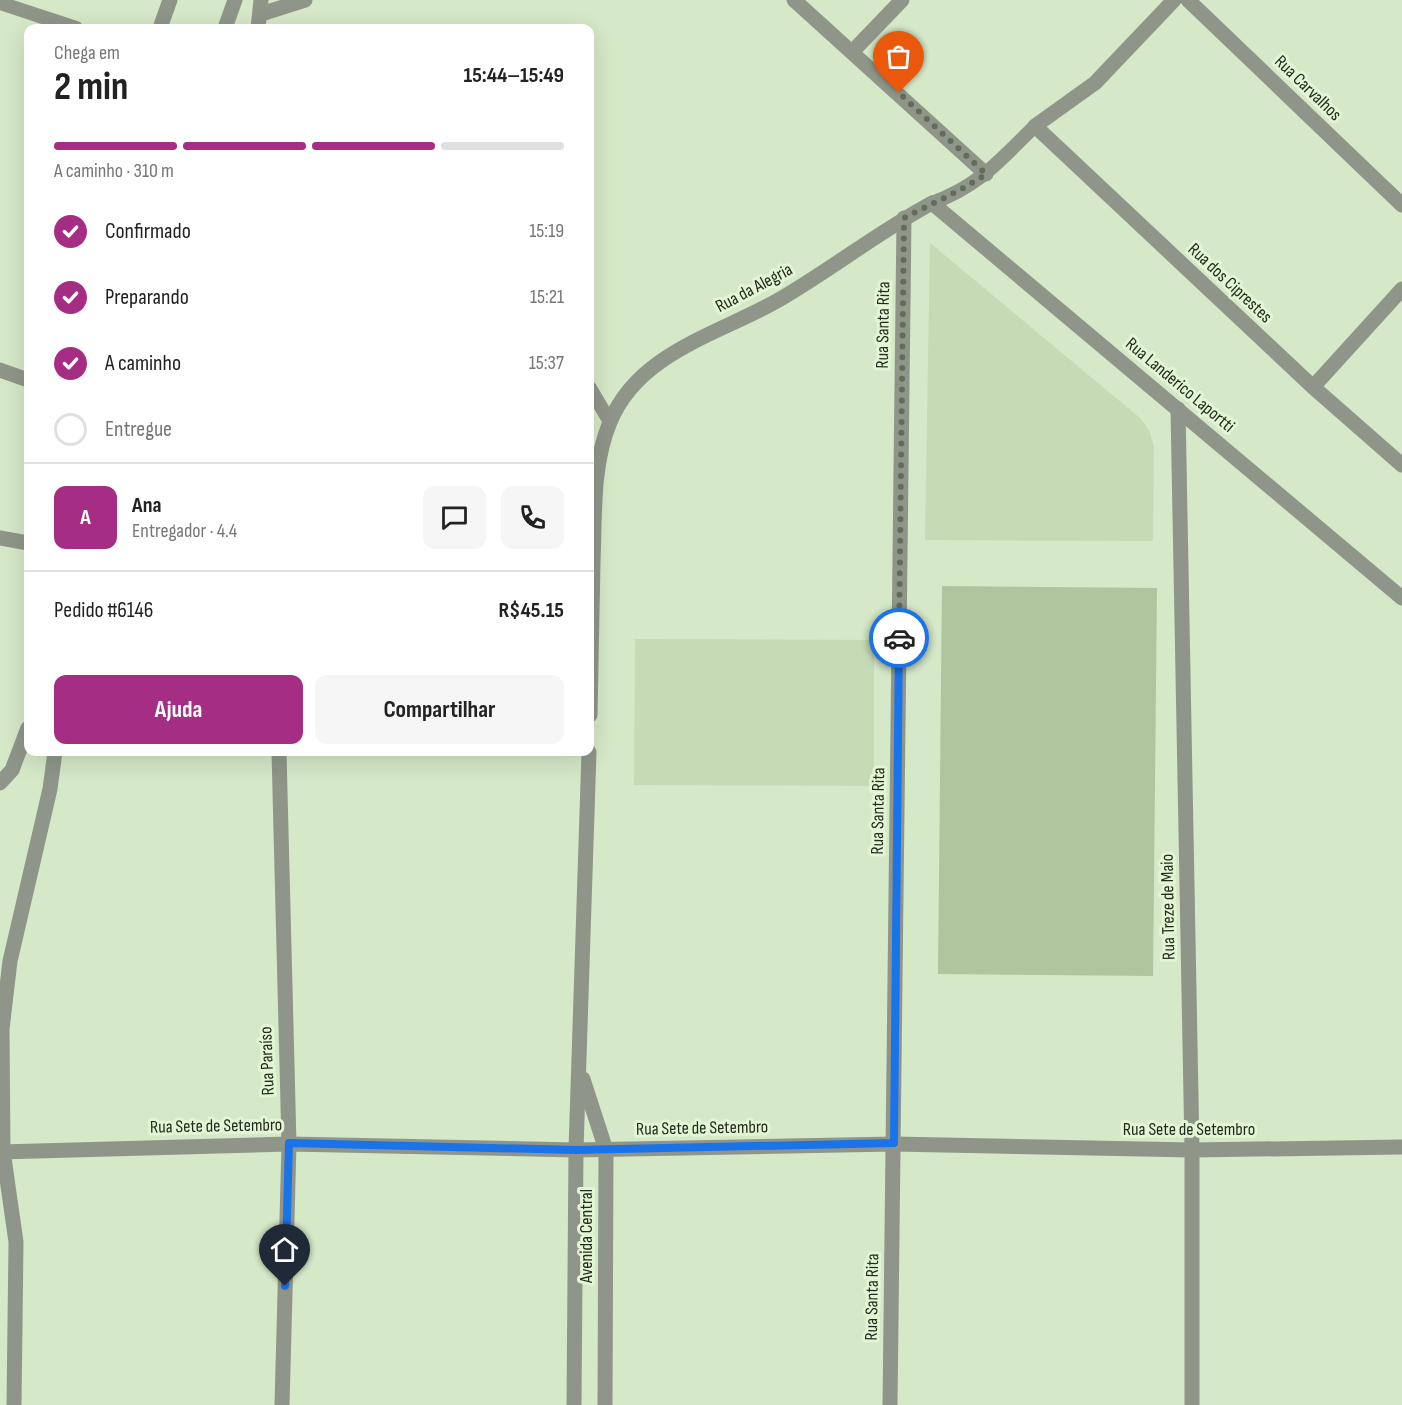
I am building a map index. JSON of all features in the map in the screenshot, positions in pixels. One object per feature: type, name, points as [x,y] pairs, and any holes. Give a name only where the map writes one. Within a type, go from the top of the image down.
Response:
[{"type":"street","points":[[161,24],[170,0]]},
{"type":"street","points":[[226,24],[235,0]]},
{"type":"street","points":[[260,14],[305,0]]},
{"type":"street","points":[[794,0],[853,51],[986,174]]},
{"type":"street","points":[[853,51],[902,0]]},
{"type":"street","points":[[1035,126],[1095,82],[1174,0]]},
{"type":"street","name":"Rua Carvalhos","points":[[1188,0],[1402,205]]},
{"type":"street","name":"Rua dos Ciprestes","points":[[1035,126],[1314,387],[1402,465]]},
{"type":"street","name":"Rua da Alegria","points":[[610,422],[620,401],[642,374],[719,328],[781,299],[904,218],[932,203]]},
{"type":"street","name":"Rua Landerico Laportti","points":[[932,203],[1402,598]]},
{"type":"street","name":"Rua Santa Rita","points":[[890,1405],[904,218]]},
{"type":"street","points":[[1314,387],[1402,289]]},
{"type":"street","points":[[0,370],[24,379]]},
{"type":"street","name":"Rua Treze de Maio","points":[[1178,409],[1192,1150],[1192,1405]]},
{"type":"street","points":[[594,539],[595,495],[600,451],[610,422]]},
{"type":"street","points":[[0,538],[24,542]]},
{"type":"street","points":[[0,783],[12,770],[24,738]]},
{"type":"street","points":[[14,1405],[16,1242],[2,1151],[2,1029],[9,972],[50,789],[54,756]]},
{"type":"street","name":"Rua Paraíso","points":[[279,756],[289,1143],[282,1405]]},
{"type":"street","name":"Avenida Central","points":[[574,1405],[576,1150],[589,756]]},
{"type":"street","name":"Avenida Central","points":[[580,1071],[606,1150],[605,1405]]},
{"type":"street","name":"Rua Sete de Setembro","points":[[2,1151],[289,1143],[576,1150],[894,1143],[1192,1150],[1402,1147]]},
{"type":"street","points":[[0,1245],[16,1242]]},
{"type":"lane","points":[[0,3],[64,24]]},
{"type":"lane","points":[[932,203],[959,193],[986,174],[1035,126]]},
{"type":"lane","points":[[594,395],[610,422]]},
{"type":"shaded area","points":[[930,243],[1140,418],[1149,430],[1154,447],[1153,541],[925,540]]},
{"type":"shaded area","points":[[942,586],[1157,588],[1153,976],[938,974]]},
{"type":"shaded area","points":[[635,639],[874,640],[874,786],[634,785]]},
{"type":"way so far","points":[[899,93],[986,174],[959,193],[932,203],[904,218],[899,638]]},
{"type":"route","points":[[285,1286],[289,1143],[576,1150],[894,1143],[899,638]]}]
